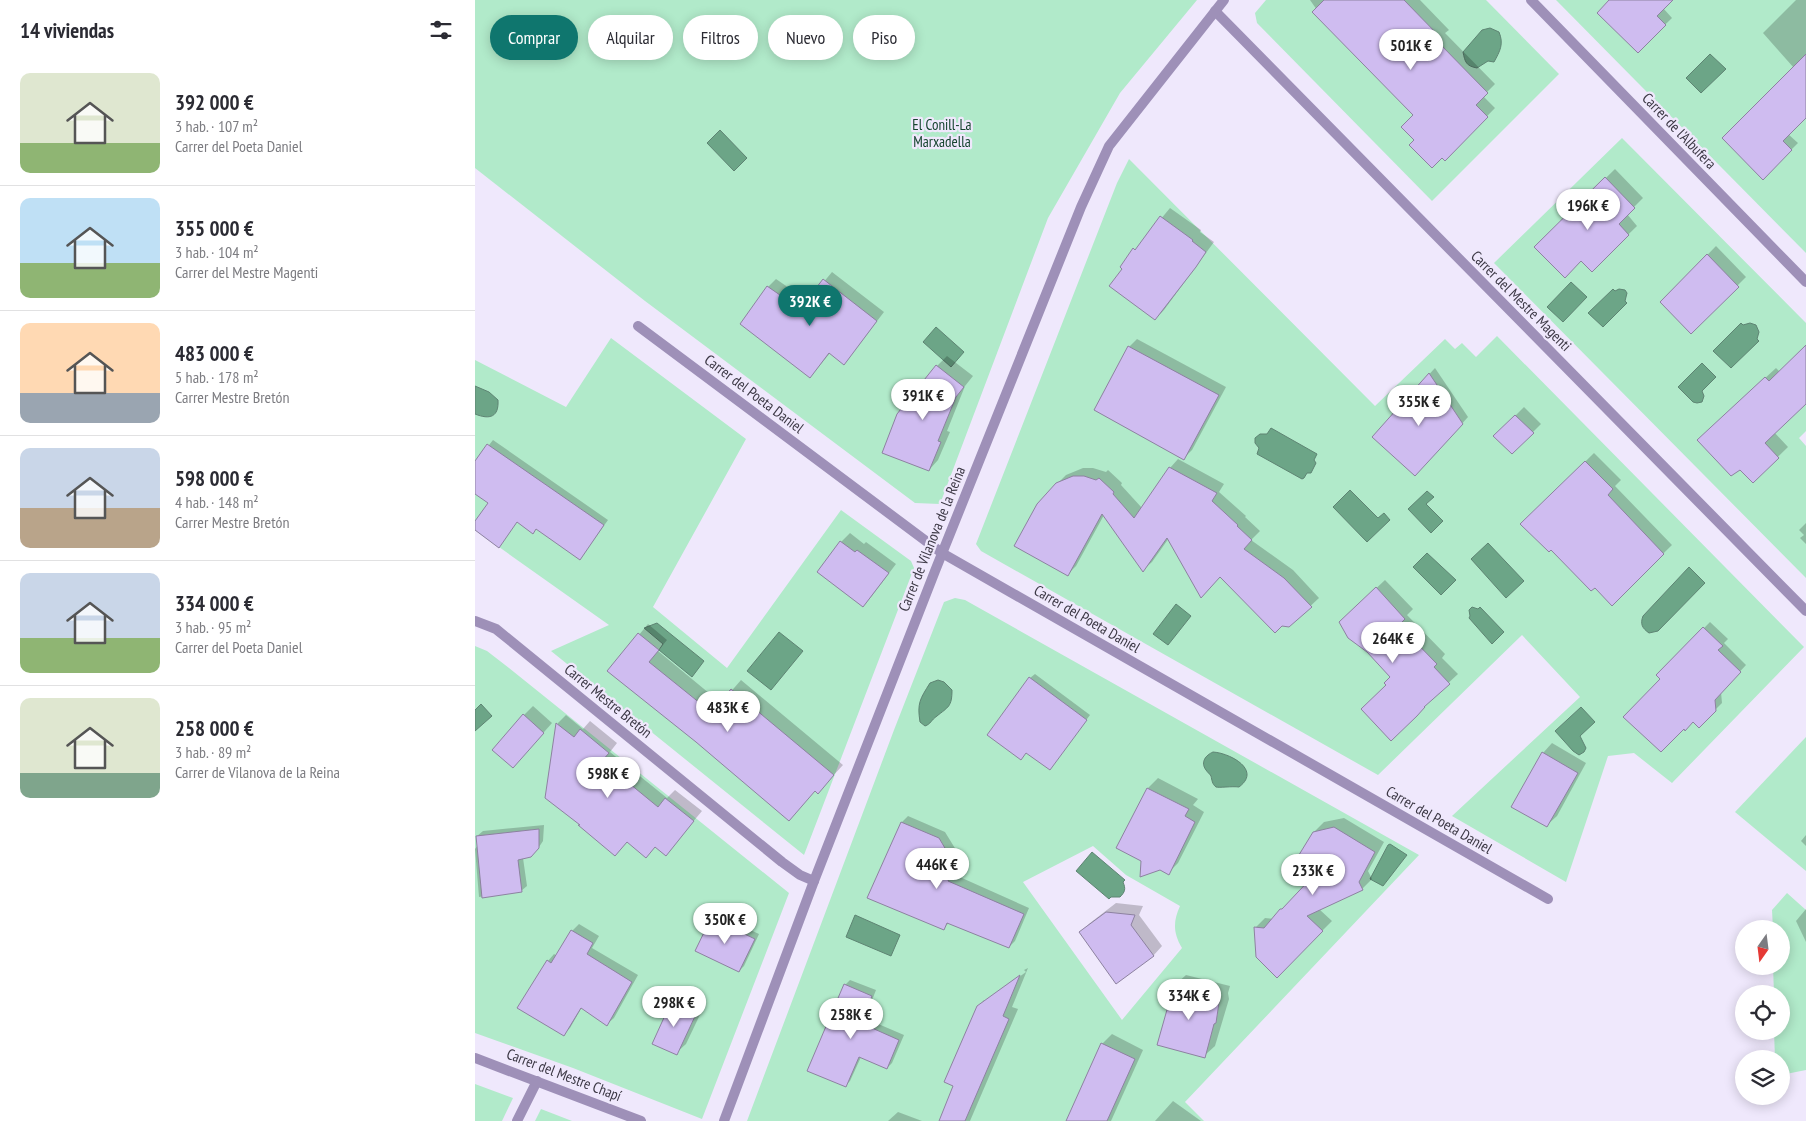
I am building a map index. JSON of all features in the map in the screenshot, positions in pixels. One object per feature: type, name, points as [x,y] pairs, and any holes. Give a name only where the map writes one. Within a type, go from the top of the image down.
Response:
[{"type":"street","name":"Carrer de Vilanova de la Reina","points":[[724,1121],[814,881],[942,552],[1081,208],[1109,146],[1224,0]]},
{"type":"street","name":"Carrer de l'Albufera","points":[[1531,0],[1806,282]]},
{"type":"street","name":"Carrer del Mestre Magenti","points":[[1215,11],[1806,611]]},
{"type":"street","name":"Carrer del Poeta Daniel","points":[[638,326],[942,552],[1547,899]]},
{"type":"street","name":"Carrer Mestre Bretón","points":[[475,621],[496,629],[782,862],[800,875],[814,881]]},
{"type":"street","name":"Carrer del Mestre Chapí","points":[[475,1058],[641,1121]]},
{"type":"street","points":[[517,1121],[537,1081]]},
{"type":"green space","name":"El Conill-La Marxadella","points":[[475,0],[1197,0],[1120,93],[1048,218],[940,504],[915,503],[645,301],[475,168]]},
{"type":"green space","points":[[1266,0],[1486,0],[1559,74],[1432,201],[1257,23],[1255,13]]},
{"type":"green space","points":[[1556,0],[1806,0],[1806,253]]},
{"type":"green space","points":[[1622,138],[1806,323],[1806,431],[1799,438],[1806,446],[1806,578],[1494,263]]},
{"type":"green space","points":[[1129,159],[1375,406],[1445,339],[1455,349],[1462,343],[1476,357],[1497,336],[1804,647],[1672,783],[1634,753],[1608,756],[1566,882],[1452,816],[1580,697],[1522,635],[1378,775],[981,551],[976,544],[1117,183]]},
{"type":"green space","points":[[611,338],[746,439],[653,607],[727,668],[841,510],[911,561],[914,568],[804,855],[551,651],[609,625],[475,530],[475,360],[566,407]]},
{"type":"green space","points":[[955,598],[965,600],[1419,855],[1185,1102],[1204,1121],[747,1121],[944,602]],"holes":[[[1093,846],[1126,875],[1180,906],[1175,927],[1182,948],[1122,1020],[1023,882]]]},
{"type":"green space","points":[[475,646],[487,651],[509,668],[789,893],[702,1119],[573,1068],[475,1033]]},
{"type":"green space","points":[[1806,737],[1806,871],[1735,812]]},
{"type":"green space","points":[[1787,893],[1806,910],[1806,1070],[1790,1073],[1790,1050],[1775,1050],[1774,1040],[1790,1040],[1790,985],[1774,985],[1773,975],[1790,975],[1790,920],[1773,920],[1772,910]]},
{"type":"green space","points":[[475,1084],[513,1098],[502,1121],[475,1121]]},
{"type":"green space","points":[[541,1109],[572,1121],[535,1121]]},
{"type":"shaded area","points":[[1490,28],[1499,32],[1501,40],[1501,47],[1494,62],[1488,61],[1477,68],[1468,65],[1463,52],[1482,30]]},
{"type":"shaded area","points":[[1710,54],[1726,69],[1701,93],[1686,78]]},
{"type":"shaded area","points":[[720,130],[747,158],[734,171],[707,143]]},
{"type":"shaded area","points":[[1571,282],[1587,297],[1563,322],[1547,307]]},
{"type":"shaded area","points":[[1613,289],[1615,291],[1619,289],[1625,290],[1627,293],[1625,301],[1627,303],[1603,327],[1588,313]]},
{"type":"shaded area","points":[[1741,323],[1743,325],[1750,323],[1756,325],[1759,332],[1757,339],[1759,341],[1731,368],[1713,351]]},
{"type":"shaded area","points":[[936,327],[964,352],[951,367],[923,342]]},
{"type":"shaded area","points":[[1702,363],[1716,377],[1702,391],[1704,396],[1702,402],[1697,403],[1693,402],[1678,387]]},
{"type":"shaded area","points":[[475,386],[489,392],[498,400],[497,410],[493,416],[485,417],[475,414]]},
{"type":"shaded area","points":[[1271,428],[1317,454],[1314,460],[1316,463],[1311,473],[1307,473],[1302,479],[1257,454],[1259,448],[1255,443],[1255,438],[1260,434],[1267,434]]},
{"type":"shaded area","points":[[1350,490],[1378,518],[1384,513],[1390,520],[1367,542],[1333,507]]},
{"type":"shaded area","points":[[1427,491],[1434,497],[1426,504],[1443,521],[1431,533],[1408,509]]},
{"type":"shaded area","points":[[1488,543],[1524,581],[1506,598],[1471,559]]},
{"type":"shaded area","points":[[1427,553],[1456,580],[1441,595],[1413,567]]},
{"type":"shaded area","points":[[1689,567],[1705,583],[1658,631],[1649,633],[1642,626],[1643,616]]},
{"type":"shaded area","points":[[1176,604],[1191,616],[1168,645],[1153,634]]},
{"type":"shaded area","points":[[1472,607],[1478,609],[1480,607],[1504,632],[1492,644],[1469,618],[1469,610]]},
{"type":"shaded area","points":[[657,623],[704,661],[692,677],[659,650],[663,644],[644,628]]},
{"type":"shaded area","points":[[779,632],[803,651],[771,690],[747,671]]},
{"type":"shaded area","points":[[938,680],[944,682],[952,690],[951,700],[947,708],[925,726],[920,722],[920,701],[930,683]]},
{"type":"shaded area","points":[[481,704],[492,716],[475,731],[475,710]]},
{"type":"shaded area","points":[[1581,707],[1595,722],[1580,736],[1586,748],[1579,755],[1555,731]]},
{"type":"shaded area","points":[[1213,752],[1235,759],[1245,769],[1247,774],[1245,781],[1239,787],[1216,787],[1214,785],[1211,776],[1204,767],[1206,757]]},
{"type":"shaded area","points":[[1390,844],[1407,855],[1383,886],[1370,879]]},
{"type":"shaded area","points":[[1092,852],[1125,880],[1123,882],[1123,894],[1120,897],[1111,897],[1109,899],[1076,871]]},
{"type":"shaded area","points":[[855,915],[900,935],[891,956],[846,937]]},
{"type":"building","points":[[1324,0],[1404,0],[1441,38],[1438,42],[1488,93],[1476,105],[1488,117],[1445,161],[1442,158],[1432,168],[1409,145],[1414,140],[1401,127],[1413,115],[1312,12]]},
{"type":"building","points":[[1609,0],[1673,0],[1657,16],[1666,25],[1638,53],[1597,13]]},
{"type":"building","points":[[1806,54],[1806,118],[1783,141],[1792,150],[1763,180],[1722,138]]},
{"type":"building","points":[[1605,177],[1635,208],[1619,224],[1629,235],[1592,272],[1581,261],[1565,278],[1534,247]]},
{"type":"building","points":[[1160,216],[1206,252],[1155,320],[1109,286],[1122,269],[1120,267],[1133,248],[1135,250]]},
{"type":"building","points":[[1707,254],[1739,287],[1691,334],[1660,302]]},
{"type":"building","points":[[823,279],[877,321],[844,365],[829,353],[810,378],[740,324],[767,286],[800,309]]},
{"type":"building","points":[[1806,345],[1806,404],[1765,443],[1779,458],[1753,483],[1740,470],[1731,476],[1697,440],[1765,377],[1769,381]]},
{"type":"building","points":[[1128,346],[1219,395],[1184,460],[1094,410]]},
{"type":"building","points":[[936,365],[964,387],[956,397],[938,441],[941,442],[929,471],[882,453],[897,414]]},
{"type":"building","points":[[1429,373],[1463,424],[1415,476],[1372,437]]},
{"type":"building","points":[[1515,415],[1534,433],[1512,454],[1493,436]]},
{"type":"building","points":[[487,444],[604,525],[580,560],[536,529],[533,534],[517,522],[499,548],[475,530],[475,521],[488,503],[475,494],[475,461]]},
{"type":"building","points":[[1585,461],[1613,489],[1608,495],[1664,554],[1612,606],[1595,588],[1591,591],[1551,550],[1549,552],[1520,524]]},
{"type":"building","points":[[1169,467],[1217,493],[1212,501],[1252,540],[1244,549],[1284,578],[1312,607],[1289,627],[1282,626],[1275,633],[1220,577],[1201,598],[1167,538],[1143,572],[1102,514],[1068,576],[1014,546],[1037,504],[1056,483],[1073,476],[1084,476],[1096,480],[1099,478],[1114,492],[1113,494],[1134,518]]},
{"type":"building","points":[[840,541],[855,552],[857,550],[889,573],[863,607],[817,572]]},
{"type":"building","points":[[1376,587],[1405,619],[1399,625],[1437,664],[1434,667],[1450,684],[1424,707],[1391,741],[1361,709],[1386,685],[1384,683],[1390,677],[1367,652],[1348,638],[1339,622]]},
{"type":"building","points":[[1703,627],[1723,646],[1718,650],[1741,672],[1715,700],[1716,711],[1699,728],[1693,722],[1661,752],[1623,717],[1660,679],[1656,675]]},
{"type":"building","points":[[638,633],[659,650],[649,662],[711,712],[731,689],[834,775],[818,794],[815,791],[789,821],[696,742],[607,671]]},
{"type":"building","points":[[1029,677],[1087,720],[1050,770],[1026,753],[1021,760],[987,735]]},
{"type":"building","points":[[523,714],[544,733],[513,768],[492,750]]},
{"type":"building","points":[[556,723],[574,737],[580,729],[609,753],[602,761],[658,807],[665,798],[694,821],[666,856],[655,847],[646,858],[627,842],[615,856],[578,825],[580,825],[545,798]]},
{"type":"building","points":[[1542,752],[1578,773],[1547,827],[1511,807]]},
{"type":"building","points":[[1147,788],[1189,809],[1185,816],[1195,822],[1169,875],[1160,870],[1140,877],[1141,861],[1116,848]]},
{"type":"building","points":[[901,822],[939,838],[955,865],[948,881],[1024,914],[1009,948],[947,923],[944,930],[867,898]]},
{"type":"building","points":[[1334,827],[1375,852],[1359,882],[1363,890],[1307,916],[1323,931],[1277,978],[1256,957],[1254,927],[1264,928],[1314,875],[1294,863],[1313,832]]},
{"type":"building","points":[[539,829],[539,848],[531,857],[518,860],[522,892],[482,898],[476,836]]},
{"type":"building","points":[[1106,912],[1135,915],[1131,925],[1154,956],[1116,984],[1079,932]]},
{"type":"building","points":[[711,918],[755,939],[739,972],[695,951]]},
{"type":"building","points":[[571,930],[593,943],[587,954],[632,982],[607,1026],[581,1008],[564,1036],[517,1008],[547,960],[551,963]]},
{"type":"building","points":[[1020,975],[1003,1016],[1009,1019],[965,1121],[939,1121],[953,1086],[944,1082],[977,1006]]},
{"type":"building","points":[[844,984],[872,996],[865,1013],[876,1017],[872,1028],[899,1040],[887,1069],[859,1057],[846,1087],[807,1071]]},
{"type":"building","points":[[1174,985],[1220,996],[1216,1023],[1214,1024],[1205,1058],[1157,1045]]},
{"type":"building","points":[[672,1000],[697,1012],[677,1055],[652,1044]]},
{"type":"building","points":[[1101,1043],[1135,1059],[1107,1121],[1066,1121]]}]
